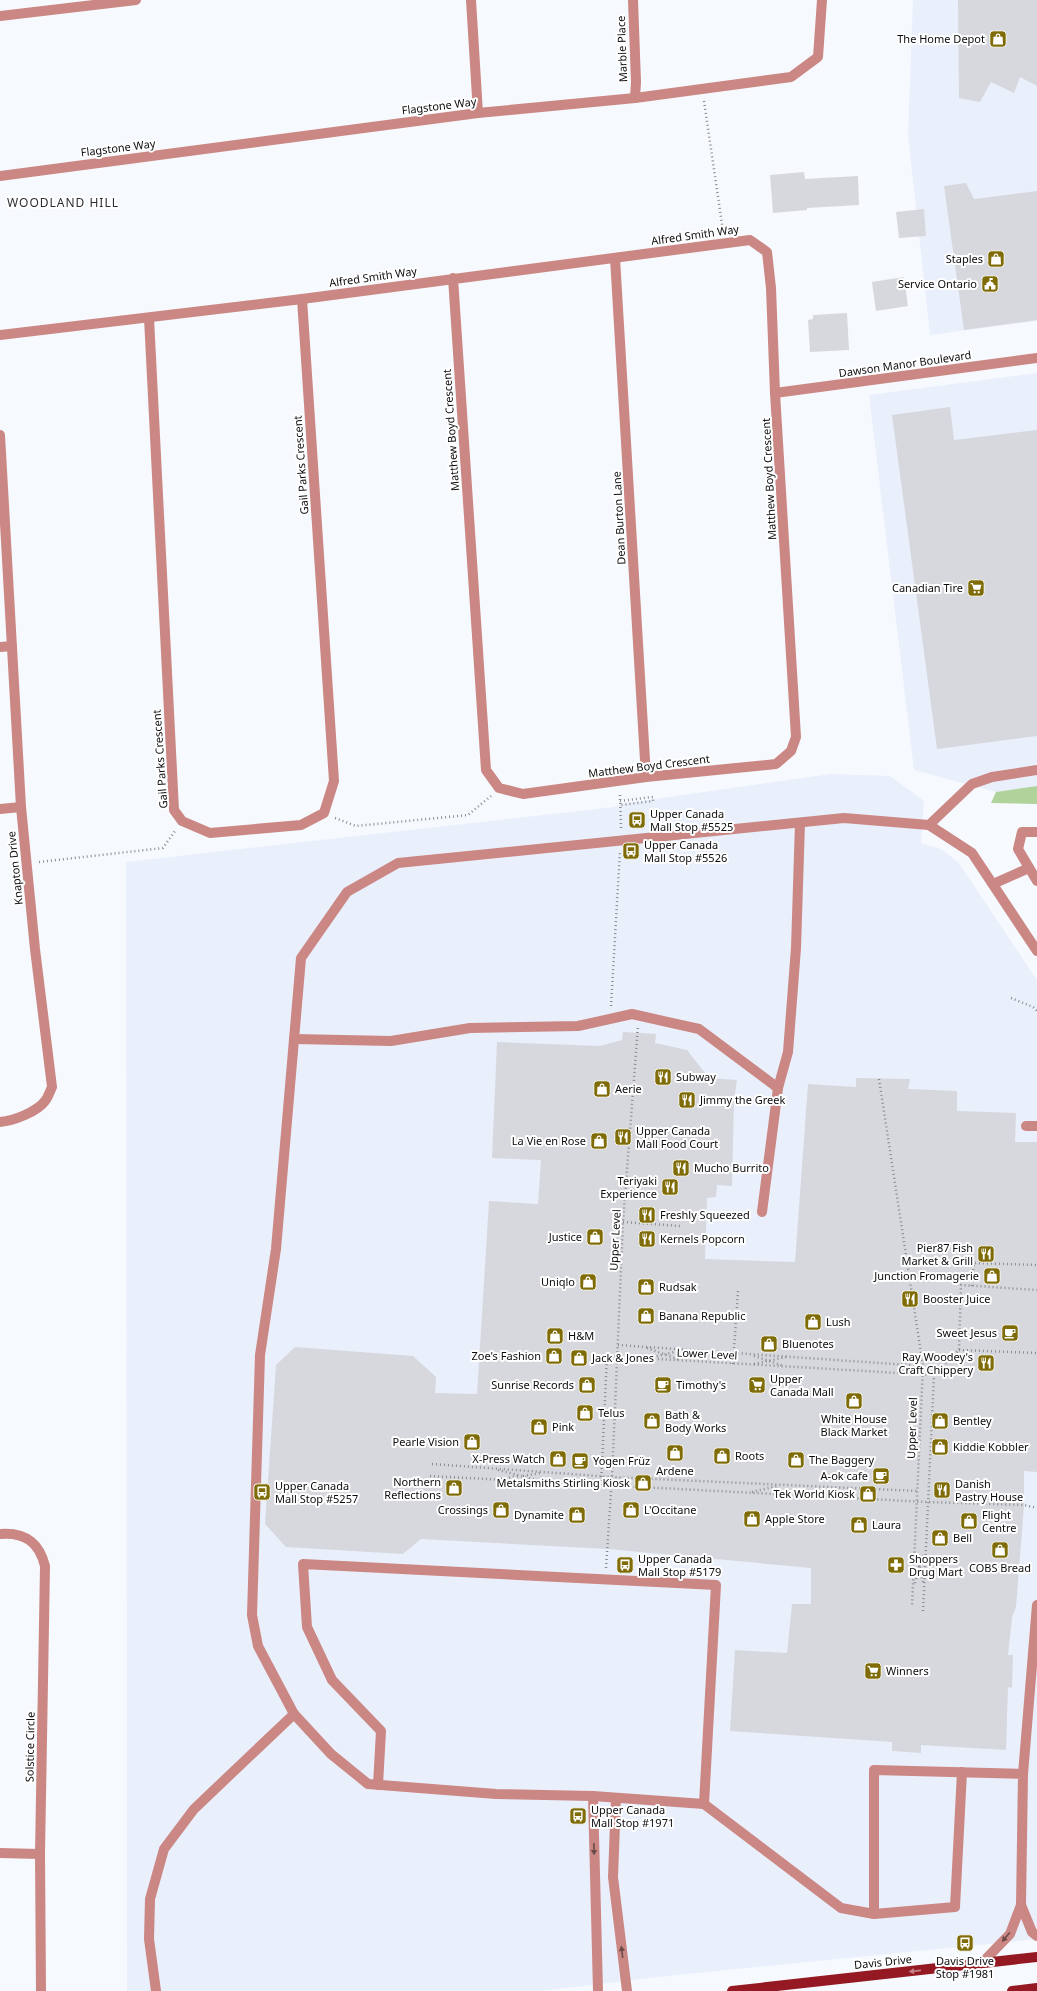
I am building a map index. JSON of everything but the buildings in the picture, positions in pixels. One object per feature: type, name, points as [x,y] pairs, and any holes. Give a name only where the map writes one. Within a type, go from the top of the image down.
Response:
[{"type":"main road","name":"Davis Drive","points":[[732,1991],[1037,1957]]},
{"type":"main road","points":[[1012,1991],[1037,1988]]},
{"type":"street","points":[[0,16],[136,0]]},
{"type":"street","points":[[471,0],[478,113]]},
{"type":"street","name":"Marble Place","points":[[633,0],[636,82],[635,98]]},
{"type":"street","name":"Flagstone Way","points":[[0,176],[478,113],[635,98],[791,77],[818,57],[822,0]]},
{"type":"street","name":"Alfred Smith Way","points":[[0,335],[302,299],[750,240]]},
{"type":"street","name":"Matthew Boyd Crescent","points":[[453,278],[486,770],[499,788],[523,794],[646,777],[776,764],[791,751],[796,737],[775,393],[771,288],[767,252],[750,240]]},
{"type":"street","name":"Dean Burton Lane","points":[[615,258],[646,777]]},
{"type":"street","name":"Gail Parks Crescent","points":[[302,299],[334,781],[324,813]]},
{"type":"street","name":"Gail Parks Crescent","points":[[149,318],[174,810],[182,821]]},
{"type":"street","name":"Dawson Manor Boulevard","points":[[775,393],[1037,358]]},
{"type":"street","name":"Knapton Drive","points":[[0,435],[2,492],[21,807],[26,864],[52,1087],[46,1101],[31,1112],[20,1117],[0,1122]]},
{"type":"street","points":[[0,647],[12,646]]},
{"type":"street","points":[[929,825],[972,784],[992,777],[1037,770]]},
{"type":"street","points":[[0,809],[21,807]]},
{"type":"street","points":[[182,821],[210,833],[301,825],[324,813]]},
{"type":"street","points":[[962,1772],[955,1907],[874,1914],[841,1908],[704,1804],[593,1796],[496,1794],[368,1784],[331,1754],[294,1714],[258,1646],[252,1615],[260,1355],[276,1249],[301,958],[347,892],[398,863],[844,818],[929,825],[972,853],[1037,951]]},
{"type":"street","points":[[762,1212],[778,1088],[789,1045],[796,948],[800,823]]},
{"type":"street","points":[[1037,832],[1022,832],[1018,849],[1037,881]]},
{"type":"street","points":[[993,884],[1029,868]]},
{"type":"street","points":[[294,1039],[391,1041],[470,1028],[578,1026],[632,1014],[699,1029],[778,1088]]},
{"type":"street","points":[[1026,1126],[1037,1126]]},
{"type":"street","name":"Solstice Circle","points":[[0,1534],[15,1532],[31,1541],[40,1553],[45,1566],[40,1854],[41,1991]]},
{"type":"street","points":[[378,1785],[381,1731],[332,1680],[307,1627],[303,1564],[716,1585],[704,1804]]},
{"type":"street","points":[[982,1963],[1010,1934],[1021,1905],[1023,1774],[1037,1605]]},
{"type":"street","points":[[156,1991],[149,1939],[150,1899],[164,1849],[194,1809],[294,1714]]},
{"type":"street","points":[[874,1914],[874,1770],[1023,1774]]},
{"type":"street","points":[[593,1796],[598,1991]]},
{"type":"street","points":[[616,1798],[613,1877],[627,1991]]},
{"type":"street","points":[[0,1852],[40,1854]]},
{"type":"street","points":[[1021,1905],[1032,1932],[1037,1936]]},
{"type":"path","points":[[702,89],[725,243]]},
{"type":"path","points":[[324,813],[356,826],[468,815],[499,788]]},
{"type":"path","points":[[611,1019],[620,841],[620,795]]},
{"type":"path","points":[[653,797],[653,800],[620,803],[653,797]]},
{"type":"path","points":[[26,864],[163,848],[182,821]]},
{"type":"path","points":[[1011,998],[1034,1007],[1037,1011]]},
{"type":"path","name":"Upper Level","points":[[604,1580],[608,1549],[612,1477],[623,1222],[639,1016]]},
{"type":"path","name":"Upper Level","points":[[879,1079],[923,1366],[912,1607]]},
{"type":"path","points":[[623,1222],[680,1226]]},
{"type":"path","points":[[972,1286],[974,1263],[1037,1265]]},
{"type":"path","points":[[923,1612],[934,1376],[958,1350],[961,1285],[1037,1290]]},
{"type":"path","points":[[733,1364],[738,1292]]},
{"type":"path","points":[[618,1345],[923,1366]]},
{"type":"path","points":[[643,1347],[683,1361]]},
{"type":"path","points":[[645,1359],[684,1350]]},
{"type":"path","points":[[958,1350],[1037,1353]]},
{"type":"path","points":[[750,1354],[787,1367]]},
{"type":"path","name":"Lower Level","points":[[601,1485],[607,1356],[934,1376]]},
{"type":"path","points":[[749,1365],[789,1357]]},
{"type":"path","points":[[432,1464],[612,1477],[918,1491]]},
{"type":"path","points":[[492,1469],[546,1482]]},
{"type":"path","points":[[495,1480],[546,1472]]},
{"type":"path","points":[[430,1476],[927,1502],[1024,1505],[1037,1508]]},
{"type":"path","points":[[748,1493],[781,1485]]},
{"type":"path","points":[[915,1549],[924,1585]]},
{"type":"path","points":[[913,1588],[925,1549]]},
{"type":"shaded area","points":[[913,0],[1037,0],[1037,321],[930,335],[908,135]]},
{"type":"shaded area","name":"Canadian Tire","points":[[1037,373],[1037,786],[996,792],[914,770],[869,395]]},
{"type":"shaded area","points":[[831,774],[890,776],[924,801],[921,843],[941,849],[958,862],[1037,980],[1037,1939],[667,1976],[540,1991],[127,1991],[126,862],[614,807],[626,803]]},
{"type":"green space","points":[[1037,786],[1037,804],[991,803],[996,792]]},
{"type":"place","name":"The Home Depot","points":[[998,39]]},
{"type":"place","name":"Staples","points":[[996,259]]},
{"type":"place","name":"Service Ontario","points":[[990,284]]},
{"type":"place","name":"Canadian Tire","points":[[976,588]]},
{"type":"place","name":"Upper Canada Mall Stop #5525","points":[[637,820]]},
{"type":"place","name":"Upper Canada Mall Stop #5526","points":[[631,851]]},
{"type":"place","name":"Subway","points":[[663,1077]]},
{"type":"place","name":"Aerie","points":[[602,1089]]},
{"type":"place","name":"Jimmy the Greek","points":[[687,1100]]},
{"type":"place","name":"Upper Canada Mall Food Court","points":[[623,1137]]},
{"type":"place","name":"La Vie en Rose","points":[[599,1141]]},
{"type":"place","name":"Mucho Burrito","points":[[681,1168]]},
{"type":"place","name":"Teriyaki Experience","points":[[670,1187]]},
{"type":"place","name":"Freshly Squeezed","points":[[647,1215]]},
{"type":"place","name":"Justice","points":[[595,1237]]},
{"type":"place","name":"Kernels Popcorn","points":[[647,1239]]},
{"type":"place","name":"Pier87 Fish Market & Grill","points":[[986,1254]]},
{"type":"place","name":"Junction Fromagerie","points":[[992,1276]]},
{"type":"place","name":"Uniqlo","points":[[588,1282]]},
{"type":"place","name":"Rudsak","points":[[646,1287]]},
{"type":"place","name":"Booster Juice","points":[[910,1299]]},
{"type":"place","name":"Banana Republic","points":[[646,1316]]},
{"type":"place","name":"Lush","points":[[813,1322]]},
{"type":"place","name":"Sweet Jesus","points":[[1010,1333]]},
{"type":"place","name":"H&M","points":[[555,1336]]},
{"type":"place","name":"Bluenotes","points":[[769,1344]]},
{"type":"place","name":"Zoe's Fashion","points":[[554,1356]]},
{"type":"place","name":"Jack & Jones","points":[[579,1358]]},
{"type":"place","name":"Ray Woodey's Craft Chippery","points":[[986,1363]]},
{"type":"place","name":"Sunrise Records","points":[[587,1385]]},
{"type":"place","name":"Timothy's","points":[[663,1385]]},
{"type":"place","name":"Upper Canada Mall","points":[[757,1385]]},
{"type":"place","name":"White House Black Market","points":[[854,1401]]},
{"type":"place","name":"Telus","points":[[585,1413]]},
{"type":"place","name":"Bath & Body Works","points":[[652,1421]]},
{"type":"place","name":"Bentley","points":[[940,1421]]},
{"type":"place","name":"Pink","points":[[539,1427]]},
{"type":"place","name":"Pearle Vision","points":[[472,1442]]},
{"type":"place","name":"Kiddie Kobbler","points":[[940,1447]]},
{"type":"place","name":"Ardene","points":[[675,1453]]},
{"type":"place","name":"Roots","points":[[722,1456]]},
{"type":"place","name":"X-Press Watch","points":[[558,1459]]},
{"type":"place","name":"The Baggery","points":[[796,1460]]},
{"type":"place","name":"Yogen Früz","points":[[580,1461]]},
{"type":"place","name":"A-ok cafe","points":[[881,1476]]},
{"type":"place","name":"Metalsmiths Stirling Kiosk","points":[[643,1483]]},
{"type":"place","name":"Northern Reflections","points":[[454,1488]]},
{"type":"place","name":"Danish Pastry House","points":[[942,1490]]},
{"type":"place","name":"Upper Canada Mall Stop #5257","points":[[262,1492]]},
{"type":"place","name":"Tek World Kiosk","points":[[868,1494]]},
{"type":"place","name":"Crossings","points":[[501,1510]]},
{"type":"place","name":"L'Occitane","points":[[631,1510]]},
{"type":"place","name":"Dynamite","points":[[577,1515]]},
{"type":"place","name":"Apple Store","points":[[752,1519]]},
{"type":"place","name":"Flight Centre","points":[[969,1521]]},
{"type":"place","name":"Laura","points":[[859,1525]]},
{"type":"place","name":"Bell","points":[[940,1538]]},
{"type":"place","name":"COBS Bread","points":[[1000,1550]]},
{"type":"place","name":"Upper Canada Mall Stop #5179","points":[[625,1565]]},
{"type":"place","name":"Shoppers Drug Mart","points":[[896,1565]]},
{"type":"place","name":"Winners","points":[[873,1671]]},
{"type":"place","name":"Upper Canada Mall Stop #1971","points":[[578,1816]]},
{"type":"place","name":"Davis Drive Stop #1981","points":[[965,1943]]},
{"type":"district","name":"WOODLAND HILL","points":[[63,203]]}]
